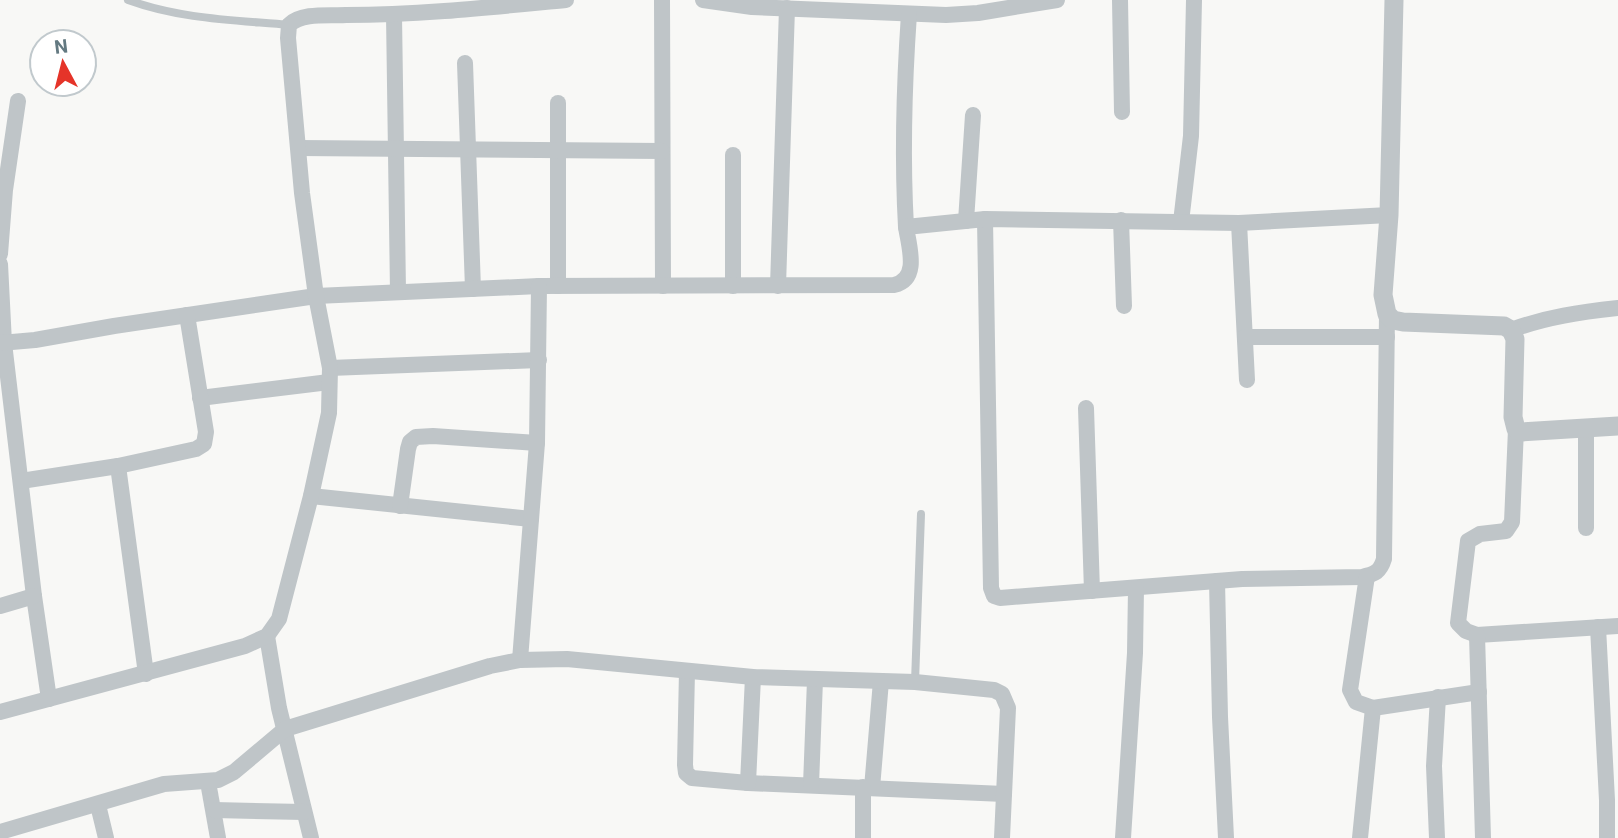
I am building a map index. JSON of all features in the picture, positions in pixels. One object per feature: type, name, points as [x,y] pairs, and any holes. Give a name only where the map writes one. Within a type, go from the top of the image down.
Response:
[{"type":"street","points":[[0,712],[245,646],[267,636],[279,619],[329,413],[330,375],[302,193],[289,24],[301,18],[394,15],[566,0]]},
{"type":"street","points":[[662,0],[663,286]]},
{"type":"street","points":[[703,0],[752,7],[919,9],[978,13],[1031,2],[1057,0]]},
{"type":"street","points":[[1120,0],[1122,113]]},
{"type":"street","points":[[1181,222],[1191,136],[1194,0]]},
{"type":"street","points":[[985,219],[991,588],[994,596],[1000,598],[1092,592],[1217,581],[1367,576],[1381,569],[1384,559],[1387,337],[1387,314],[1383,295],[1389,215],[1394,0]]},
{"type":"street","points":[[778,286],[787,8]]},
{"type":"street","points":[[2,343],[35,341],[316,296],[539,286],[904,283],[911,270],[902,161],[903,111],[919,9]]},
{"type":"street","points":[[394,15],[398,292]]},
{"type":"street","points":[[465,63],[473,289]]},
{"type":"street","points":[[0,254],[5,190],[18,101]]},
{"type":"street","points":[[558,103],[558,286]]},
{"type":"street","points":[[966,221],[973,115]]},
{"type":"street","points":[[299,148],[662,151]]},
{"type":"street","points":[[733,155],[733,286]]},
{"type":"street","points":[[906,227],[985,219],[1239,223],[1389,215]]},
{"type":"street","points":[[1121,220],[1124,306]]},
{"type":"street","points":[[1239,223],[1247,380]]},
{"type":"street","points":[[0,264],[2,343],[49,699]]},
{"type":"street","points":[[520,660],[537,443],[539,286]]},
{"type":"street","points":[[1511,330],[1538,320],[1618,307]]},
{"type":"street","points":[[1387,314],[1394,320],[1403,322],[1504,326],[1511,330],[1515,339],[1513,417],[1516,429],[1510,527],[1501,533],[1472,537],[1468,541],[1458,623],[1461,628],[1477,635],[1618,626]]},
{"type":"street","points":[[21,481],[118,466],[196,449],[204,444],[206,432],[187,315]]},
{"type":"street","points":[[1245,337],[1387,337]]},
{"type":"street","points":[[200,398],[330,375],[539,360]]},
{"type":"street","points":[[1086,408],[1092,592]]},
{"type":"street","points":[[1516,429],[1531,433],[1618,426]]},
{"type":"street","points":[[1586,428],[1586,528]]},
{"type":"street","points":[[400,506],[408,449],[410,442],[416,437],[537,443]]},
{"type":"street","points":[[118,466],[146,674]]},
{"type":"street","points":[[311,496],[531,519]]},
{"type":"street","points":[[1367,576],[1350,690],[1356,702],[1373,708],[1479,692]]},
{"type":"street","points":[[1217,581],[1226,838]]},
{"type":"street","points":[[1123,838],[1135,653],[1136,588]]},
{"type":"street","points":[[0,606],[34,596]]},
{"type":"street","points":[[1598,628],[1613,800],[1607,838]]},
{"type":"street","points":[[1477,635],[1483,838]]},
{"type":"street","points":[[267,636],[279,708],[311,838]]},
{"type":"street","points":[[0,836],[171,782],[218,780],[233,772],[285,729],[490,666],[520,660],[567,659],[752,677],[915,681],[994,690],[1002,694],[1008,708],[1002,838]]},
{"type":"street","points":[[687,671],[686,773],[697,779],[1004,794]]},
{"type":"street","points":[[748,783],[752,677]]},
{"type":"street","points":[[811,785],[815,680]]},
{"type":"street","points":[[863,838],[881,681]]},
{"type":"street","points":[[1437,838],[1434,766],[1438,697]]},
{"type":"street","points":[[1360,838],[1373,708]]},
{"type":"street","points":[[208,782],[218,838]]},
{"type":"street","points":[[98,805],[106,838]]},
{"type":"street","points":[[214,810],[304,812]]},
{"type":"lane","points":[[128,0],[184,16],[289,24]]},
{"type":"lane","points":[[915,681],[921,514]]}]
